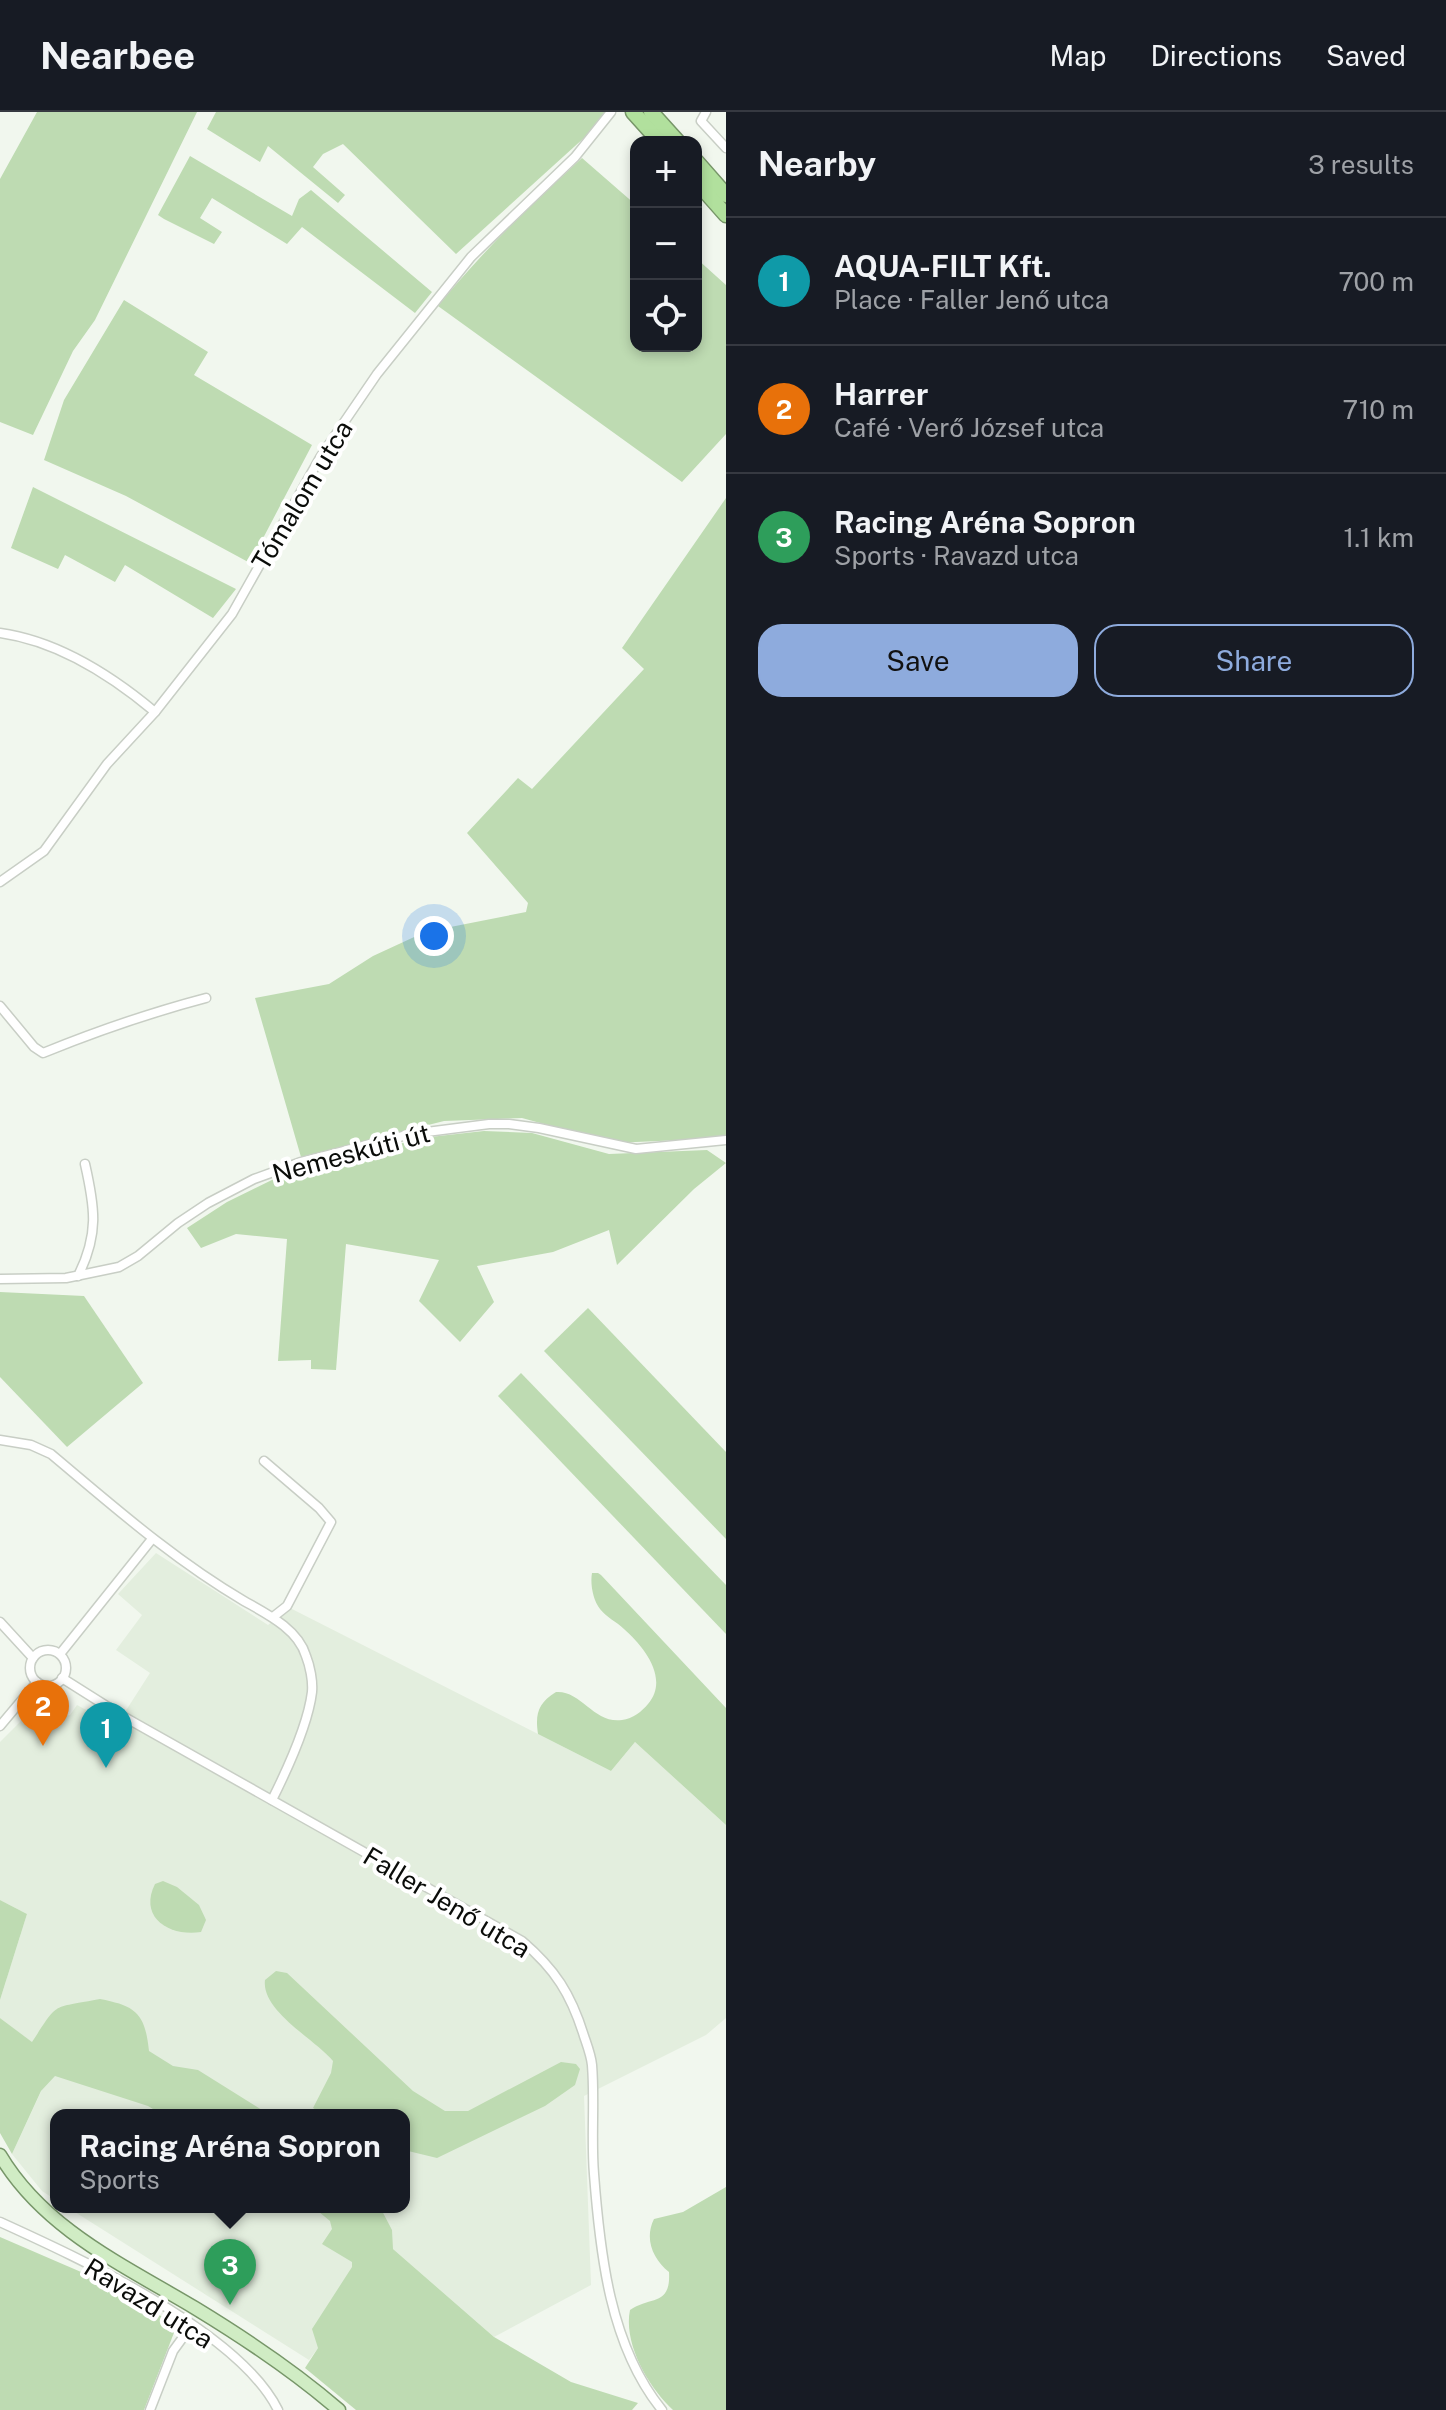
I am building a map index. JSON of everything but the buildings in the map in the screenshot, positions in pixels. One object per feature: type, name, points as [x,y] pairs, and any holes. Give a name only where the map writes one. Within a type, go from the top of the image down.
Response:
[{"type":"highway","points":[[633,112],[655,136]]},
{"type":"highway","points":[[651,112],[673,136]]},
{"type":"highway","points":[[702,168],[726,195]]},
{"type":"highway","points":[[702,188],[726,215]]},
{"type":"main road","points":[[0,2155],[32,2200],[61,2225],[255,2346],[339,2410]]},
{"type":"street","name":"Tómalom utca","points":[[0,882],[44,851],[107,764],[155,712],[232,614],[321,456],[377,374],[471,257],[575,157],[611,112]]},
{"type":"street","points":[[696,112],[704,116],[726,148]]},
{"type":"street","points":[[0,633],[36,642],[92,667],[155,712]]},
{"type":"street","points":[[0,1006],[34,1047],[43,1053],[140,1015],[206,998]]},
{"type":"street","name":"Nemeskúti út","points":[[0,1279],[78,1276],[106,1271],[128,1262],[198,1209],[254,1179],[301,1162],[411,1134],[509,1124],[636,1149],[726,1140]]},
{"type":"street","points":[[78,1276],[91,1247],[94,1227],[94,1209],[85,1164]]},
{"type":"street","points":[[0,1440],[31,1445],[51,1454],[152,1539],[196,1571],[273,1617],[301,1643],[312,1684],[302,1726],[272,1800]]},
{"type":"street","points":[[264,1461],[331,1522],[287,1606],[273,1617]]},
{"type":"street","points":[[60,1654],[152,1539]]},
{"type":"street","points":[[0,1622],[33,1658]]},
{"type":"street","points":[[45,1650],[60,1654],[65,1663],[62,1678],[47,1685],[37,1682],[30,1668],[33,1658],[45,1650]]},
{"type":"street","name":"Faller Jenő utca","points":[[62,1678],[119,1714],[522,1941],[555,1972],[578,2017],[592,2062],[594,2174],[607,2280],[627,2356],[662,2410]]},
{"type":"street","points":[[0,1726],[37,1682]]},
{"type":"street","name":"Ravazd utca","points":[[0,2222],[94,2267],[213,2338],[257,2381],[278,2410]]},
{"type":"street","points":[[150,2410],[173,2351],[192,2325]]},
{"type":"shaded area","points":[[156,1553],[268,1625],[290,1608],[611,1771],[635,1742],[726,1825],[726,2018],[706,2035],[584,2096],[591,2285],[494,2337],[393,2249],[309,2360],[76,2213],[410,2213],[410,2109],[50,2109],[50,2196],[42,2191],[12,2154],[51,2070],[38,2047],[0,2018],[0,2000],[27,1914],[0,1900],[0,1742],[28,1714],[46,1718],[70,1715],[77,1705],[116,1726],[150,1673],[116,1650],[142,1615],[118,1594]]},
{"type":"green space","points":[[37,112],[197,112],[95,320],[73,351],[33,435],[0,422],[0,179]]},
{"type":"green space","points":[[216,112],[605,112],[596,127],[456,254],[343,144],[323,154],[313,167],[345,195],[338,203],[268,146],[260,162],[207,129]]},
{"type":"green space","points":[[190,156],[292,216],[299,199],[311,190],[432,292],[415,313],[302,227],[287,244],[212,198],[200,218],[222,232],[214,244],[164,219],[158,215]]},
{"type":"green space","points":[[582,158],[630,200],[630,352],[702,352],[702,263],[726,285],[726,434],[682,482],[438,306],[544,193]]},
{"type":"green space","points":[[124,300],[208,352],[194,375],[312,445],[250,563],[126,496],[44,460],[64,400]]},
{"type":"green space","points":[[33,487],[236,589],[213,618],[125,565],[115,582],[65,555],[58,569],[11,548]]},
{"type":"green space","points":[[726,498],[726,1136],[613,1143],[522,1118],[444,1121],[301,1157],[255,998],[329,984],[373,956],[425,932],[526,912],[528,903],[467,833],[518,778],[532,789],[644,669],[622,648]]},
{"type":"green space","points":[[484,1131],[532,1133],[609,1154],[707,1150],[726,1163],[694,1189],[617,1265],[609,1230],[553,1252],[477,1266],[494,1302],[460,1342],[419,1301],[439,1260],[346,1244],[336,1370],[311,1369],[311,1360],[278,1361],[287,1239],[236,1234],[201,1248],[187,1228],[227,1202],[278,1177],[421,1138]]},
{"type":"green space","points":[[0,1292],[84,1296],[143,1383],[67,1447],[0,1377]]},
{"type":"green space","points":[[588,1308],[726,1452],[726,1539],[544,1351]]},
{"type":"green space","points":[[521,1373],[726,1585],[726,1634],[498,1396]]},
{"type":"green space","points":[[592,1573],[601,1575],[726,1708],[726,1825],[635,1742],[611,1771],[538,1734],[539,1710],[545,1700],[556,1692],[573,1696],[612,1720],[637,1714],[654,1694],[655,1673],[646,1653],[598,1605],[591,1582]]},
{"type":"green space","points":[[163,1881],[177,1887],[199,1905],[206,1920],[201,1932],[189,1933],[168,1928],[154,1915],[151,1896],[155,1884]]},
{"type":"green space","points":[[0,1900],[27,1914],[0,2000]]},
{"type":"green space","points":[[276,1971],[287,1973],[413,2091],[445,2111],[468,2111],[561,2062],[576,2064],[580,2069],[575,2085],[545,2106],[437,2158],[410,2151],[410,2109],[313,2108],[331,2073],[333,2061],[280,2014],[266,1992],[265,1980]]},
{"type":"green space","points":[[100,1999],[130,2009],[145,2028],[149,2051],[173,2066],[198,2070],[260,2109],[153,2109],[55,2076],[41,2091],[12,2154],[0,2133],[0,2018],[32,2042],[58,2008]]},
{"type":"green space","points":[[726,2187],[726,2410],[673,2410],[647,2378],[634,2351],[630,2337],[630,2310],[663,2295],[669,2283],[669,2272],[658,2261],[650,2241],[654,2219],[683,2212]]},
{"type":"green space","points":[[320,2213],[383,2213],[392,2230],[393,2249],[494,2337],[571,2382],[638,2403],[632,2410],[356,2410],[305,2368],[318,2348],[312,2329],[352,2267],[352,2262],[322,2244],[332,2229],[330,2221]]},
{"type":"green space","points":[[0,2237],[88,2275],[177,2325],[144,2410],[0,2410]]},
{"type":"place","name":"Harrer","points":[[43,1746]]},
{"type":"place","name":"AQUA-FILT Kft.","points":[[106,1768]]},
{"type":"place","name":"Racing Aréna Sopron","points":[[230,2305]]}]
